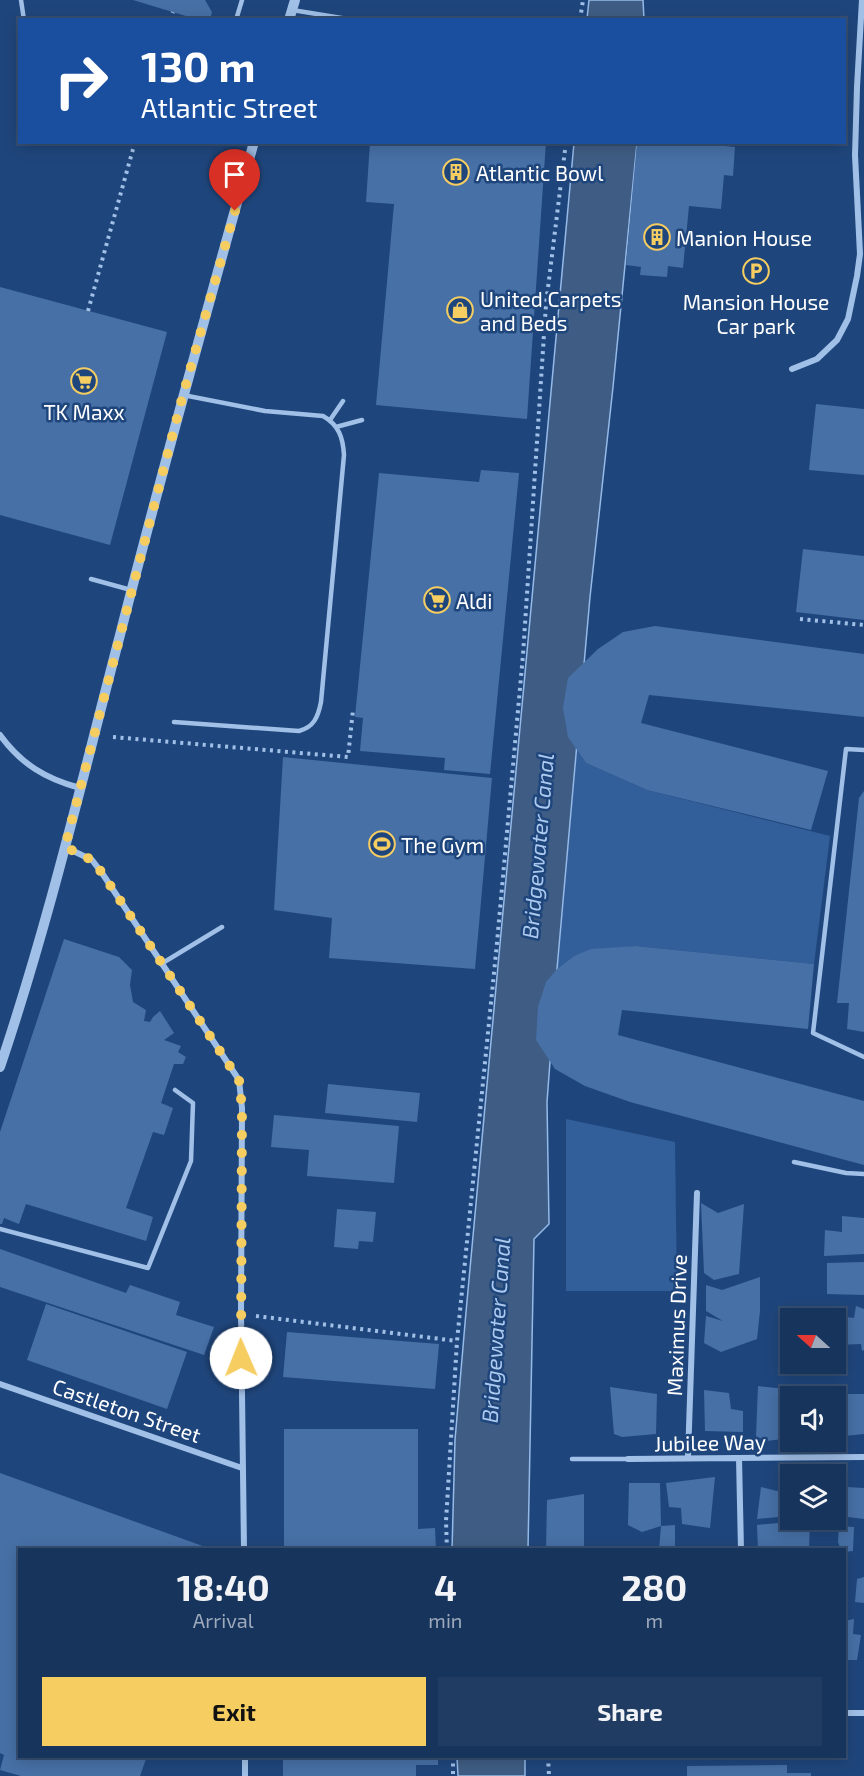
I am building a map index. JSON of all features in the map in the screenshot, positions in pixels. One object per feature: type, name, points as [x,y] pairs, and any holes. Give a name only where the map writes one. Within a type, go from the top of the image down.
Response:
[{"type":"street","points":[[792,369],[817,359],[837,340],[848,319],[860,277],[856,132],[862,0]]},
{"type":"street","points":[[0,1067],[27,982],[65,847],[183,395],[253,144]]},
{"type":"street","points":[[0,735],[24,761],[44,776],[80,788]]},
{"type":"street","points":[[65,847],[86,856],[97,866],[239,1080],[242,1108],[241,1314],[244,1548]]},
{"type":"street","name":"Maximus Drive","points":[[688,1457],[697,1193]]},
{"type":"street","name":"Castleton Street","points":[[0,1384],[242,1468]]},
{"type":"street","name":"Jubilee Way","points":[[628,1459],[864,1456]]},
{"type":"street","points":[[739,1458],[741,1548]]},
{"type":"street","points":[[846,1713],[864,1713]]},
{"type":"street","points":[[245,1758],[245,1776]]},
{"type":"lane","points":[[21,0],[24,18]]},
{"type":"lane","points":[[237,18],[242,0]]},
{"type":"lane","points":[[292,10],[342,18]]},
{"type":"lane","points":[[174,722],[300,731],[308,729],[315,722],[321,702],[344,454],[343,443],[336,427],[323,416],[265,411],[183,395]]},
{"type":"lane","points":[[330,420],[344,402]]},
{"type":"lane","points":[[336,427],[363,420]]},
{"type":"lane","points":[[91,579],[131,590]]},
{"type":"lane","points":[[864,750],[846,749],[813,1033],[864,1056]]},
{"type":"lane","points":[[161,964],[222,927]]},
{"type":"lane","points":[[0,1229],[148,1268],[191,1161],[194,1102],[175,1090]]},
{"type":"lane","points":[[794,1162],[846,1173],[864,1174]]},
{"type":"lane","points":[[572,1459],[628,1459]]},
{"type":"path","points":[[580,18],[583,0]]},
{"type":"path","points":[[171,18],[173,12]]},
{"type":"path","points":[[88,311],[134,144]]},
{"type":"path","points":[[447,1548],[446,1521],[457,1341],[524,655],[546,304],[566,144]]},
{"type":"path","points":[[800,619],[864,625]]},
{"type":"path","points":[[241,1314],[457,1341]]},
{"type":"path","points":[[453,1758],[453,1776]]},
{"type":"path","points":[[548,1758],[549,1776]]},
{"type":"shaded area","points":[[577,750],[586,763],[647,790],[830,836],[814,964],[636,946],[591,950],[574,956],[557,969]]},
{"type":"shaded area","points":[[566,1119],[675,1142],[677,1291],[566,1291]]},
{"type":"water","points":[[589,0],[643,0],[644,18],[587,18]]},
{"type":"water","name":"Bridgewater Canal","points":[[574,144],[637,144],[590,597],[557,969],[547,1102],[549,1224],[534,1239],[528,1548],[452,1548],[455,1440]]},
{"type":"water","points":[[457,1758],[525,1758],[525,1776],[458,1776]]},
{"type":"building","points":[[133,0],[205,0],[212,12],[210,18],[192,18]]},
{"type":"building","name":"United Carpets and Beds","points":[[370,144],[546,144],[527,419],[376,405],[394,204],[366,202]]},
{"type":"building","name":"Manion House","points":[[637,144],[704,144],[735,147],[733,176],[724,175],[721,209],[689,206],[683,268],[668,266],[667,277],[640,275],[641,267],[626,265]]},
{"type":"building","name":"TK Maxx","points":[[0,287],[167,332],[110,545],[0,515]]},
{"type":"building","points":[[816,404],[864,409],[864,475],[809,470]]},
{"type":"building","name":"Aldi","points":[[481,470],[519,473],[490,774],[444,770],[445,758],[360,751],[363,718],[355,717],[379,473],[479,482]]},
{"type":"building","points":[[803,549],[864,556],[864,620],[796,612]]},
{"type":"building","points":[[655,626],[864,654],[864,717],[649,695],[641,723],[828,771],[811,830],[647,790],[586,763],[568,737],[563,708],[568,678],[598,649],[623,632]]},
{"type":"building","name":"The Gym","points":[[283,757],[492,778],[475,969],[329,958],[332,918],[274,910]]},
{"type":"building","points":[[864,791],[864,1032],[847,1029],[849,1003],[837,1003],[859,798]]},
{"type":"building","points":[[64,939],[119,957],[132,970],[130,985],[133,1002],[146,1010],[144,1021],[150,1022],[160,1011],[174,1033],[164,1040],[181,1046],[178,1052],[186,1057],[183,1064],[174,1064],[161,1103],[173,1108],[164,1135],[153,1132],[126,1208],[153,1217],[146,1241],[26,1204],[19,1224],[4,1218],[0,1224],[0,1132]]},
{"type":"building","points":[[636,946],[814,964],[808,1029],[622,1010],[618,1035],[864,1101],[864,1165],[630,1102],[585,1086],[555,1069],[536,1040],[538,1007],[546,982],[557,969],[574,956],[591,949]]},
{"type":"building","points":[[328,1084],[420,1093],[417,1122],[325,1113]]},
{"type":"building","points":[[274,1115],[399,1126],[394,1183],[307,1176],[309,1150],[271,1147]]},
{"type":"building","points":[[701,1203],[718,1213],[744,1204],[739,1274],[714,1280],[704,1273]]},
{"type":"building","points":[[337,1209],[376,1212],[373,1242],[359,1241],[358,1249],[334,1247]]},
{"type":"building","points":[[842,1216],[864,1218],[864,1254],[824,1256],[825,1230],[842,1232]]},
{"type":"building","points":[[0,1249],[126,1293],[130,1285],[180,1302],[176,1315],[214,1327],[204,1355],[0,1287]]},
{"type":"building","points":[[864,1262],[864,1295],[827,1294],[827,1263]]},
{"type":"building","points":[[760,1277],[757,1339],[721,1352],[704,1343],[706,1316],[723,1321],[706,1311],[706,1285],[722,1290]]},
{"type":"building","points":[[46,1304],[187,1352],[167,1409],[27,1360]]},
{"type":"building","points":[[856,1306],[864,1309],[864,1350],[862,1351],[861,1344],[846,1345],[846,1317],[854,1318]]},
{"type":"building","points":[[287,1332],[439,1344],[435,1389],[283,1377]]},
{"type":"building","points":[[758,1386],[780,1388],[780,1439],[766,1441],[756,1436]]},
{"type":"building","points":[[610,1387],[657,1394],[656,1434],[622,1437],[614,1434]]},
{"type":"building","points":[[704,1390],[729,1393],[731,1409],[743,1411],[743,1432],[705,1431]]},
{"type":"building","points":[[846,1394],[864,1394],[864,1434],[846,1436]]},
{"type":"building","points":[[284,1429],[418,1429],[418,1529],[435,1528],[436,1548],[284,1548]]},
{"type":"building","points":[[0,1473],[208,1548],[18,1548],[18,1758],[146,1758],[140,1776],[21,1776],[0,1770],[4,1755],[0,1753]]},
{"type":"building","points":[[715,1477],[710,1528],[682,1524],[681,1508],[669,1507],[666,1483]]},
{"type":"building","points":[[629,1483],[660,1483],[661,1526],[642,1532],[628,1525]]},
{"type":"building","points":[[761,1487],[777,1491],[780,1489],[780,1517],[757,1519]]},
{"type":"building","points":[[847,1487],[864,1488],[864,1519],[848,1517]]},
{"type":"building","points":[[584,1494],[584,1548],[546,1548],[547,1500]]},
{"type":"building","points":[[780,1523],[780,1530],[810,1530],[809,1548],[758,1548],[757,1525]]},
{"type":"building","points":[[675,1525],[675,1548],[659,1548],[661,1526]]},
{"type":"building","points":[[846,1526],[854,1527],[853,1551],[846,1552],[846,1548],[840,1548],[839,1530],[846,1530]]},
{"type":"building","points":[[864,1577],[864,1603],[855,1602],[857,1579]]},
{"type":"building","points":[[854,1619],[853,1634],[861,1635],[857,1660],[846,1660],[846,1621]]},
{"type":"building","points":[[283,1758],[438,1758],[438,1765],[416,1765],[416,1776],[283,1776]]},
{"type":"building","points":[[787,1765],[787,1773],[811,1773],[811,1776],[687,1776],[687,1766]]},
{"type":"place","name":"Atlantic Bowl","points":[[456,172]]},
{"type":"place","name":"Manion House","points":[[657,237]]},
{"type":"place","name":"Mansion House Car park","points":[[756,271]]},
{"type":"place","name":"United Carpets and Beds","points":[[460,310]]},
{"type":"place","name":"TK Maxx","points":[[84,381]]},
{"type":"place","name":"Aldi","points":[[437,600]]},
{"type":"place","name":"The Gym","points":[[382,844]]},
{"type":"route","points":[[235,211],[183,395],[65,847],[92,860],[102,873],[239,1080],[242,1108],[241,1358]]}]
